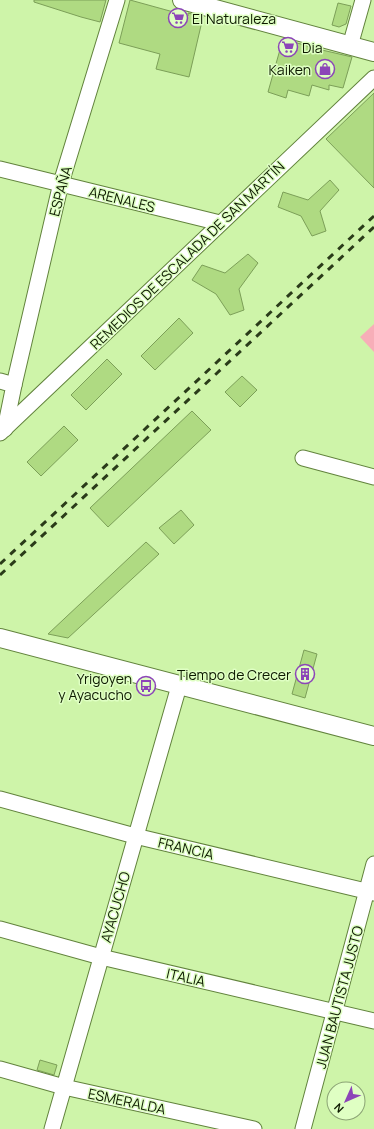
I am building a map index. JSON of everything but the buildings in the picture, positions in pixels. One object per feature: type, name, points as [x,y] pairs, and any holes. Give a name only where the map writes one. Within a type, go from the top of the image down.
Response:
[{"type":"street","name":"ESPAÑA","points":[[2,431],[7,383],[61,183],[116,0]]},
{"type":"street","points":[[182,0],[374,52]]},
{"type":"street","points":[[350,46],[363,0]]},
{"type":"street","name":"REMEDIOS DE ESCALADA DE SAN MARTÍN","points":[[2,431],[374,78]]},
{"type":"street","name":"ARENALES","points":[[0,169],[220,223]]},
{"type":"street","points":[[303,458],[374,477]]},
{"type":"street","points":[[0,638],[374,736]]},
{"type":"street","name":"AYACUCHO","points":[[52,1129],[179,686]]},
{"type":"street","name":"FRANCIA","points":[[0,799],[135,836],[370,892]]},
{"type":"street","name":"JUAN BAUTISTA JUSTO","points":[[303,1129],[370,892],[374,864]]},
{"type":"street","name":"ITALIA","points":[[0,929],[101,957],[374,1021]]},
{"type":"street","name":"ESMERALDA","points":[[0,1069],[64,1087],[254,1129]]},
{"type":"shaded area","points":[[374,324],[374,352],[360,337]]},
{"type":"railway","points":[[0,564],[374,216]]},
{"type":"railway","points":[[0,575],[374,227]]},
{"type":"place","name":"El Naturaleza","points":[[178,18]]},
{"type":"place","name":"Dia","points":[[288,47]]},
{"type":"place","name":"Kaiken","points":[[325,69]]},
{"type":"place","name":"Tiempo de Crecer","points":[[305,674]]},
{"type":"place","name":"Yrigoyen y Ayacucho","points":[[146,686]]}]
